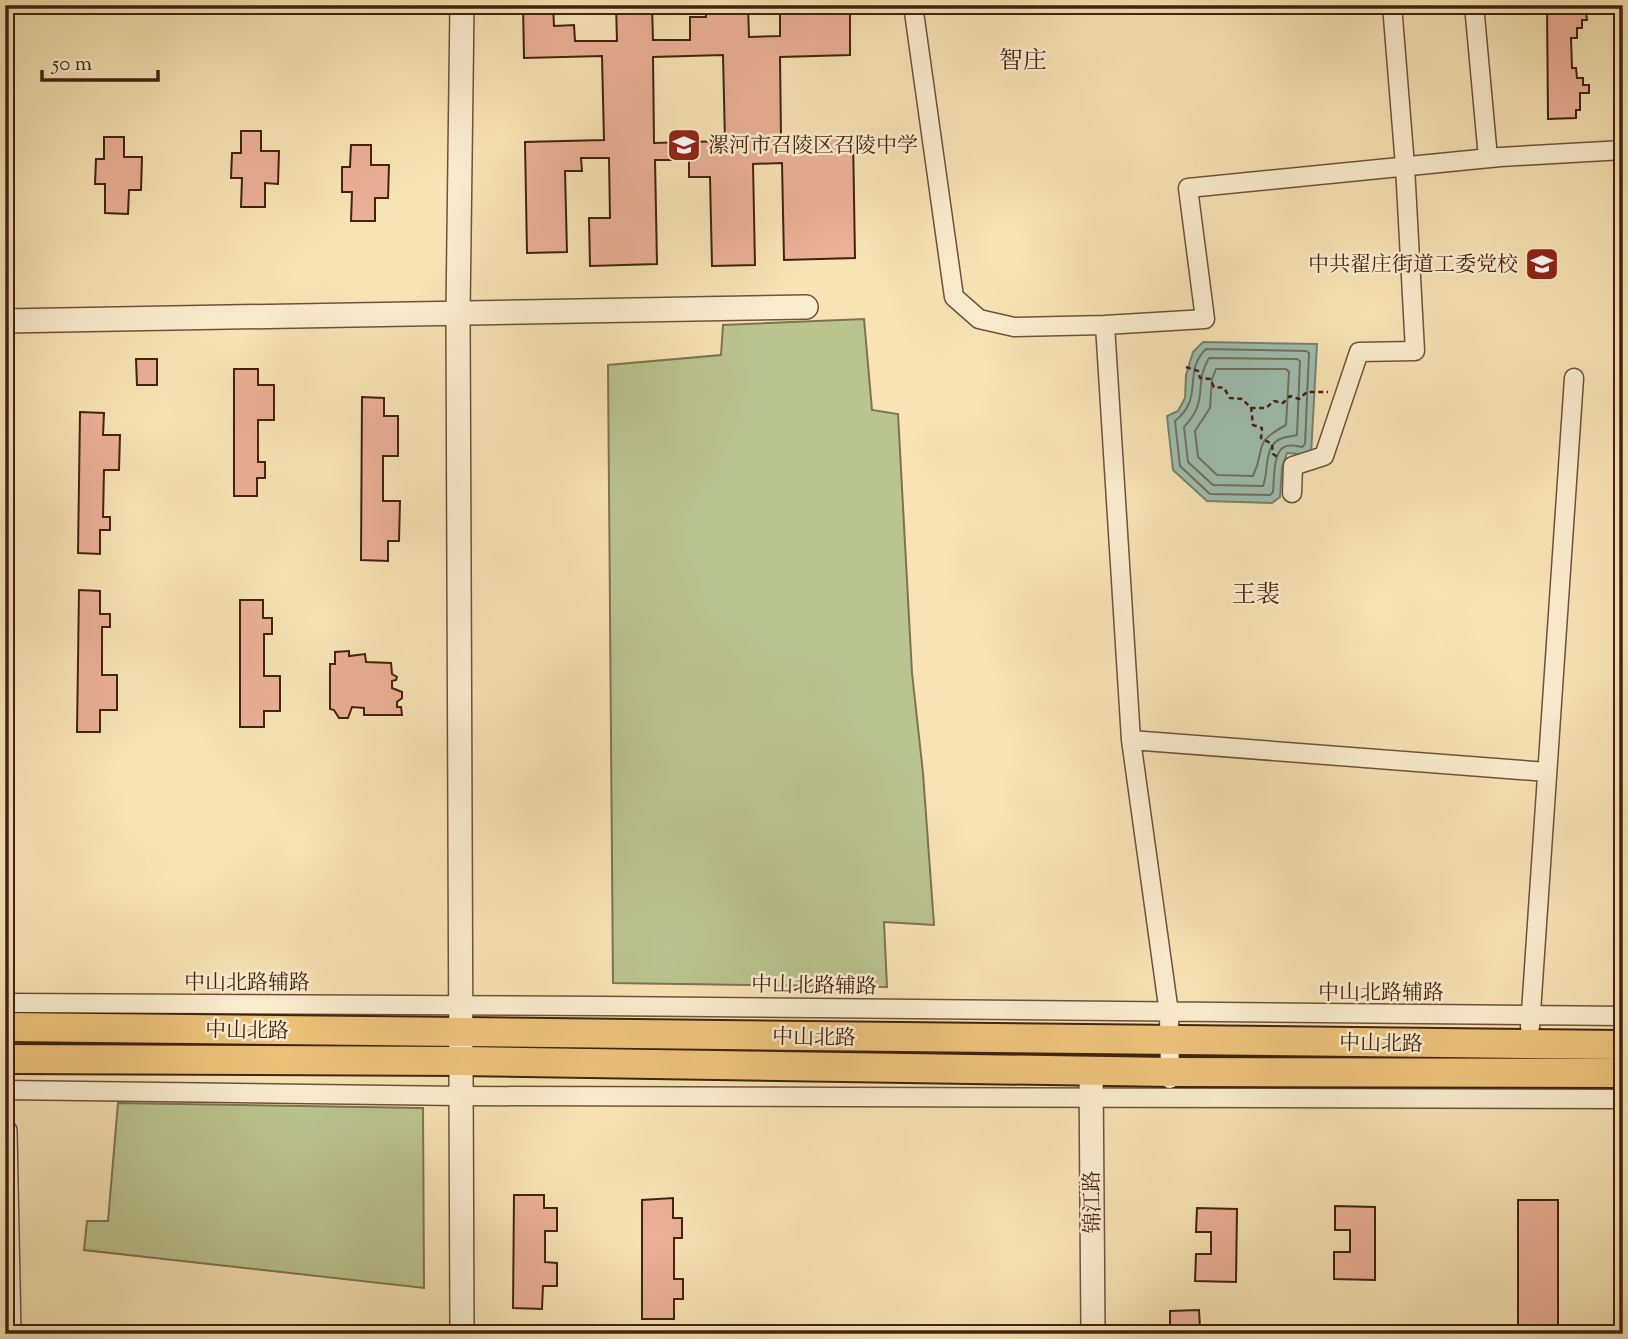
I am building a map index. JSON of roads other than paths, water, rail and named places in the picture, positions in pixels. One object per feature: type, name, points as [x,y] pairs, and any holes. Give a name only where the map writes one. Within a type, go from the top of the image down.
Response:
[{"type":"main road","name":"中山北路","points":[[5,1027],[460,1019],[1169,1027],[1529,1045],[1623,1045]]},
{"type":"main road","name":"中山北路","points":[[5,1059],[460,1061],[1170,1085],[1623,1073]]},
{"type":"street","points":[[462,5],[458,313],[462,1334]]},
{"type":"street","points":[[913,5],[954,297],[979,318],[1014,327],[1205,319],[1188,188],[1488,158],[1623,150]]},
{"type":"street","points":[[1292,493],[1293,466],[1324,456],[1359,352],[1415,351],[1405,166],[1392,5]]},
{"type":"street","points":[[1474,5],[1488,158]]},
{"type":"street","points":[[5,321],[806,307]]},
{"type":"street","points":[[1105,325],[1131,740],[1169,1027],[1170,1085],[1623,1099]]},
{"type":"street","points":[[1529,1045],[1574,378]]},
{"type":"street","points":[[1131,740],[1547,772]]},
{"type":"street","name":"中山北路辅路","points":[[5,1003],[460,1019]]},
{"type":"street","name":"中山北路辅路","points":[[1169,1027],[1530,1016],[1623,1016]]},
{"type":"street","points":[[5,1090],[461,1096],[1091,1084]]},
{"type":"street","name":"锦江路","points":[[1091,1084],[1093,1334]]},
{"type":"street","points":[[5,1131],[9,1334]]},
{"type":"water","points":[[1203,342],[1317,344],[1311,455],[1287,453],[1282,468],[1280,497],[1272,503],[1207,501],[1173,470],[1167,416],[1178,411],[1185,398],[1186,375],[1193,352]]},
{"type":"place","name":"漯河市召陵区召陵中学","points":[[684,145]]},
{"type":"place","name":"中共翟庄街道工委党校","points":[[1542,264]]},
{"type":"district","name":"智庄","points":[[1023,60]]},
{"type":"district","name":"王裴","points":[[1256,594]]}]
